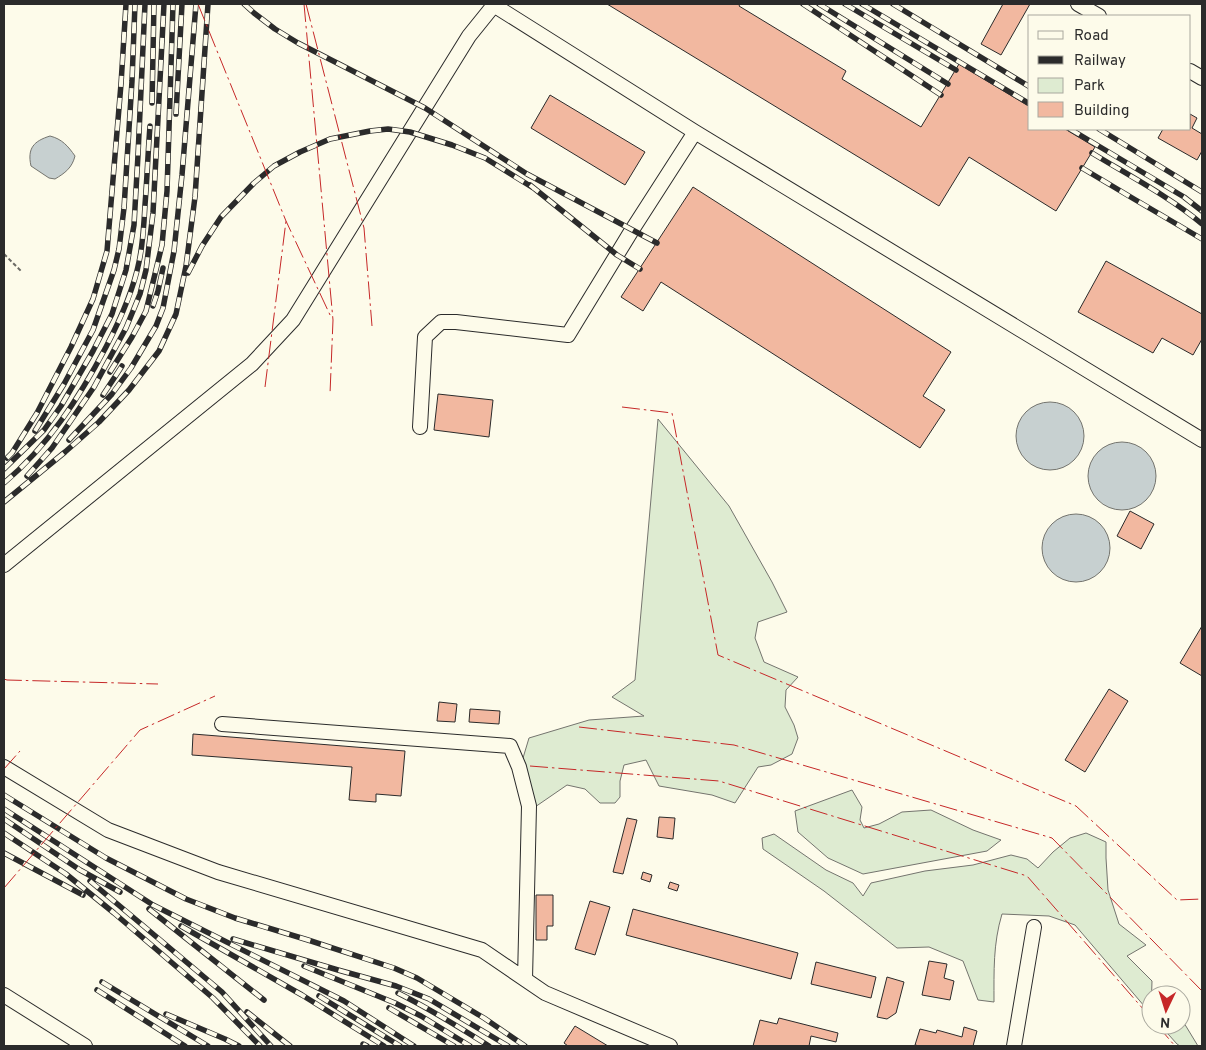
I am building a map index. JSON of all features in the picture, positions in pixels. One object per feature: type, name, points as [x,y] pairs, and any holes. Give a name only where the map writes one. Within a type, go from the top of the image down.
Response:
[{"type":"street","points":[[4,565],[252,364],[293,320],[469,36],[493,4],[695,132],[1202,440]]},
{"type":"street","points":[[1078,4],[1097,15]]},
{"type":"street","points":[[1191,72],[1202,78]]},
{"type":"street","points":[[420,427],[425,337],[441,322],[456,322],[568,335],[695,132]]},
{"type":"street","points":[[222,724],[510,746],[519,767],[529,806],[526,979]]},
{"type":"street","points":[[4,767],[108,830],[218,872],[482,950],[545,993],[670,1046]]},
{"type":"street","points":[[1014,1046],[1034,927]]},
{"type":"street","points":[[4,995],[85,1046]]},
{"type":"path","points":[[4,254],[22,272]]},
{"type":"green space","points":[[658,419],[729,506],[787,612],[758,622],[755,638],[764,662],[798,677],[786,690],[785,707],[798,738],[792,754],[771,765],[758,767],[735,803],[712,795],[659,786],[646,760],[624,765],[620,781],[620,797],[615,803],[600,803],[585,789],[567,785],[535,807],[523,758],[529,738],[589,720],[644,716],[612,697],[635,680]]},
{"type":"green space","points":[[852,790],[862,807],[860,820],[864,828],[879,824],[902,812],[931,810],[973,830],[1001,840],[987,851],[863,874],[828,858],[798,832],[795,811]]},
{"type":"green space","points":[[1086,833],[1106,842],[1108,890],[1119,924],[1146,945],[1127,956],[1152,981],[1152,985],[1141,985],[1141,1002],[1075,925],[1049,916],[1002,914],[994,968],[994,1002],[978,1000],[963,961],[929,947],[897,948],[824,891],[763,849],[762,838],[774,834],[826,870],[853,883],[863,896],[871,883],[925,871],[973,865],[1011,855],[1027,859],[1038,868],[1070,838]]},
{"type":"green space","points":[[1191,1034],[1198,1046],[1180,1046],[1169,1035]]},
{"type":"shaded area","points":[[50,136],[64,143],[75,156],[68,170],[55,179],[49,178],[31,166],[30,160],[33,146],[40,140]]},
{"type":"shaded area","points":[[1057,402],[1069,408],[1078,417],[1084,429],[1082,449],[1074,460],[1057,470],[1043,470],[1026,460],[1018,449],[1016,429],[1026,412],[1037,404]]},
{"type":"shaded area","points":[[1129,442],[1141,448],[1150,457],[1156,469],[1154,489],[1146,500],[1129,510],[1115,510],[1098,500],[1090,489],[1088,469],[1098,452],[1109,444]]},
{"type":"shaded area","points":[[1083,514],[1095,520],[1104,529],[1110,541],[1108,561],[1100,572],[1083,582],[1069,582],[1052,572],[1044,561],[1042,541],[1052,524],[1063,516]]},
{"type":"building","points":[[607,4],[740,4],[739,6],[846,71],[842,79],[921,127],[959,64],[1028,106],[1028,130],[1067,130],[1095,147],[1056,211],[969,157],[939,206]]},
{"type":"building","points":[[1003,4],[1030,4],[1001,55],[981,44]]},
{"type":"building","points":[[550,95],[645,152],[625,185],[531,128]]},
{"type":"building","points":[[1191,115],[1197,118],[1192,128],[1202,134],[1202,151],[1197,160],[1158,138],[1162,130],[1191,130]]},
{"type":"building","points":[[693,187],[951,352],[923,396],[945,410],[920,448],[661,282],[643,311],[621,297]]},
{"type":"building","points":[[1106,261],[1202,314],[1202,339],[1193,355],[1162,338],[1153,353],[1078,312]]},
{"type":"building","points":[[438,394],[493,400],[489,437],[434,430]]},
{"type":"building","points":[[1130,511],[1154,524],[1141,549],[1117,536]]},
{"type":"building","points":[[1202,626],[1202,676],[1180,663]]},
{"type":"building","points":[[1109,689],[1128,701],[1085,772],[1065,760]]},
{"type":"building","points":[[439,702],[457,704],[455,722],[437,721]]},
{"type":"building","points":[[470,709],[500,711],[499,724],[469,722]]},
{"type":"building","points":[[193,734],[405,751],[401,796],[376,794],[376,802],[349,800],[352,767],[192,755]]},
{"type":"building","points":[[659,817],[675,818],[673,839],[657,837]]},
{"type":"building","points":[[627,818],[637,820],[623,874],[613,872]]},
{"type":"building","points":[[643,872],[652,875],[650,882],[641,879]]},
{"type":"building","points":[[670,882],[679,885],[677,891],[668,888]]},
{"type":"building","points":[[536,895],[553,895],[553,926],[547,926],[547,940],[536,940]]},
{"type":"building","points":[[590,901],[610,907],[595,955],[575,949]]},
{"type":"building","points":[[633,909],[798,953],[791,979],[626,935]]},
{"type":"building","points":[[929,961],[947,964],[944,978],[954,981],[950,1000],[922,995]]},
{"type":"building","points":[[816,962],[876,977],[871,998],[811,984]]},
{"type":"building","points":[[887,977],[904,982],[896,1013],[887,1019],[877,1017]]},
{"type":"building","points":[[779,1018],[838,1033],[836,1042],[811,1036],[809,1046],[753,1046],[760,1020],[777,1024]]},
{"type":"building","points":[[575,1026],[608,1046],[568,1046],[564,1043]]},
{"type":"building","points":[[964,1027],[977,1031],[973,1046],[915,1045],[920,1029],[936,1033],[937,1030],[962,1037]]},
{"type":"railway","points":[[7,458],[37,413],[71,347],[93,299],[107,251],[126,4]]},
{"type":"railway","points":[[35,431],[64,384],[93,330],[114,270],[119,249],[124,208],[135,4]]},
{"type":"railway","points":[[4,469],[44,430],[61,406],[112,314],[126,270],[134,225],[145,4]]},
{"type":"railway","points":[[152,103],[154,4]]},
{"type":"railway","points":[[27,476],[52,448],[94,387],[126,328],[140,294],[146,270],[153,213],[164,4]]},
{"type":"railway","points":[[110,372],[146,311],[162,245],[167,191],[173,4]]},
{"type":"railway","points":[[176,114],[182,4]]},
{"type":"railway","points":[[69,440],[112,394],[131,368],[156,326],[163,308],[174,251],[196,4]]},
{"type":"railway","points":[[4,502],[99,422],[129,390],[159,351],[176,314],[186,266],[195,197],[208,4]]},
{"type":"railway","points":[[244,4],[275,29],[298,43],[425,108],[527,174],[657,243]]},
{"type":"railway","points":[[803,4],[941,95]]},
{"type":"railway","points":[[819,4],[948,84]]},
{"type":"railway","points":[[845,4],[956,70]]},
{"type":"railway","points":[[862,4],[1028,103]]},
{"type":"railway","points":[[893,4],[1028,86]]},
{"type":"railway","points":[[4,483],[35,453],[73,403],[106,347],[126,306],[136,273],[144,227],[150,126]]},
{"type":"railway","points":[[188,273],[202,246],[221,217],[254,183],[274,166],[330,139],[388,129],[410,132],[485,158],[535,189]]},
{"type":"railway","points":[[1072,130],[1184,197],[1202,211]]},
{"type":"railway","points":[[1101,130],[1202,192]]},
{"type":"railway","points":[[1092,153],[1163,195],[1202,224]]},
{"type":"railway","points":[[1082,168],[1202,239]]},
{"type":"railway","points":[[530,185],[617,255],[640,269]]},
{"type":"railway","points":[[153,306],[163,268]]},
{"type":"railway","points":[[103,395],[122,366]]},
{"type":"railway","points":[[4,795],[106,858],[186,899],[235,918],[394,968],[417,978],[484,1018],[525,1046]]},
{"type":"railway","points":[[4,809],[153,905],[344,1001],[414,1046]]},
{"type":"railway","points":[[4,819],[80,870],[120,892]]},
{"type":"railway","points":[[4,833],[66,874],[114,913],[213,998],[260,1046]]},
{"type":"railway","points":[[4,853],[83,895]]},
{"type":"railway","points":[[90,881],[222,992],[271,1046]]},
{"type":"railway","points":[[149,909],[264,1000]]},
{"type":"railway","points":[[181,926],[302,995],[384,1046]]},
{"type":"railway","points":[[233,939],[396,986],[429,999],[508,1046]]},
{"type":"railway","points":[[304,966],[395,1003],[421,1016],[470,1046]]},
{"type":"railway","points":[[102,982],[208,1046]]},
{"type":"railway","points":[[97,990],[185,1046]]},
{"type":"railway","points":[[398,993],[422,1005],[489,1046]]},
{"type":"railway","points":[[319,996],[400,1046]]},
{"type":"railway","points":[[389,1008],[454,1046]]},
{"type":"railway","points":[[247,1012],[290,1046]]},
{"type":"railway","points":[[166,1014],[239,1046]]},
{"type":"railway","points":[[363,1044],[367,1046]]},
{"type":"power","points":[[198,4],[286,221],[331,317]]},
{"type":"power","points":[[304,4],[333,320],[330,394]]},
{"type":"power","points":[[306,4],[364,228],[372,326]]},
{"type":"power","points":[[265,387],[286,221]]},
{"type":"power","points":[[622,407],[672,413],[718,655],[1076,806],[1177,900],[1202,899]]},
{"type":"power","points":[[4,679],[158,684]]},
{"type":"power","points":[[4,888],[140,730],[215,696]]},
{"type":"power","points":[[579,727],[734,745],[1052,838],[1202,991]]},
{"type":"power","points":[[4,769],[20,751]]},
{"type":"power","points":[[530,766],[719,781],[1027,876],[1141,1007]]},
{"type":"power","points":[[1166,1035],[1175,1046]]}]
